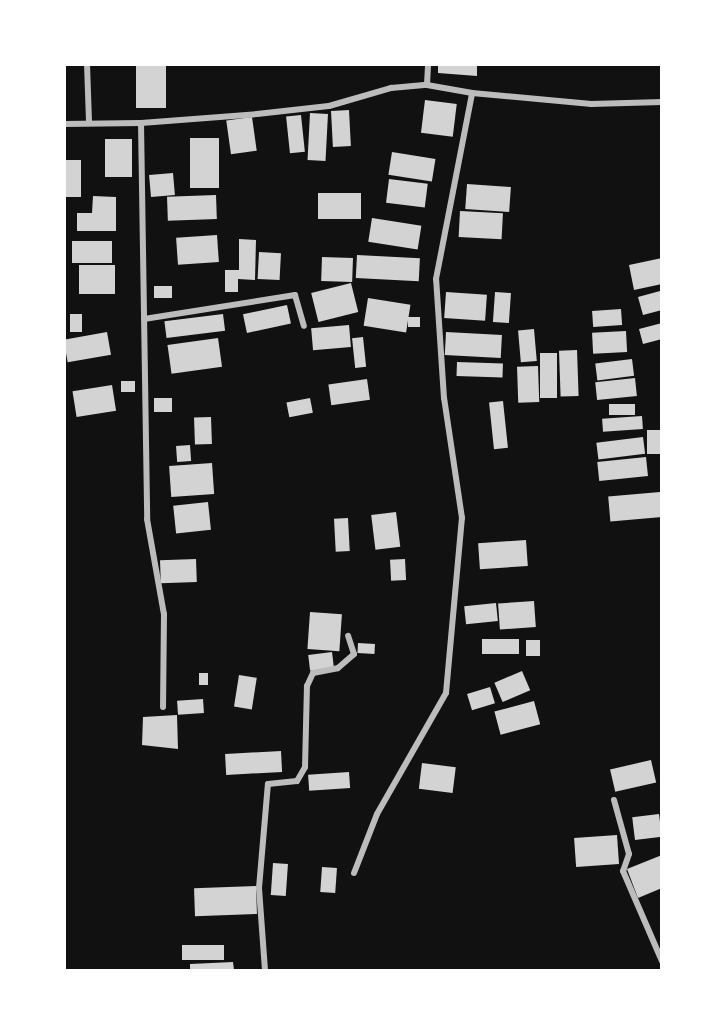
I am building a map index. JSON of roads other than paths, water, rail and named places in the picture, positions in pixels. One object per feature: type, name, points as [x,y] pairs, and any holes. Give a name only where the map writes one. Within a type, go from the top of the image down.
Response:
[{"type":"street","points":[[87,64],[89,122]]},
{"type":"street","points":[[427,85],[428,64]]},
{"type":"street","points":[[64,124],[141,123],[329,105],[391,88],[427,85],[472,93],[591,104],[662,102]]},
{"type":"street","points":[[354,873],[377,813],[446,693],[462,518],[444,398],[436,279],[472,93]]},
{"type":"street","points":[[141,123],[147,519],[164,614],[163,707]]},
{"type":"street","points":[[144,319],[295,295],[304,326]]},
{"type":"street","points":[[265,970],[259,888],[268,784],[297,781],[305,768],[307,686],[313,673],[338,668],[354,654],[348,636]]},
{"type":"street","points":[[614,800],[628,854],[623,870],[662,961]]}]
